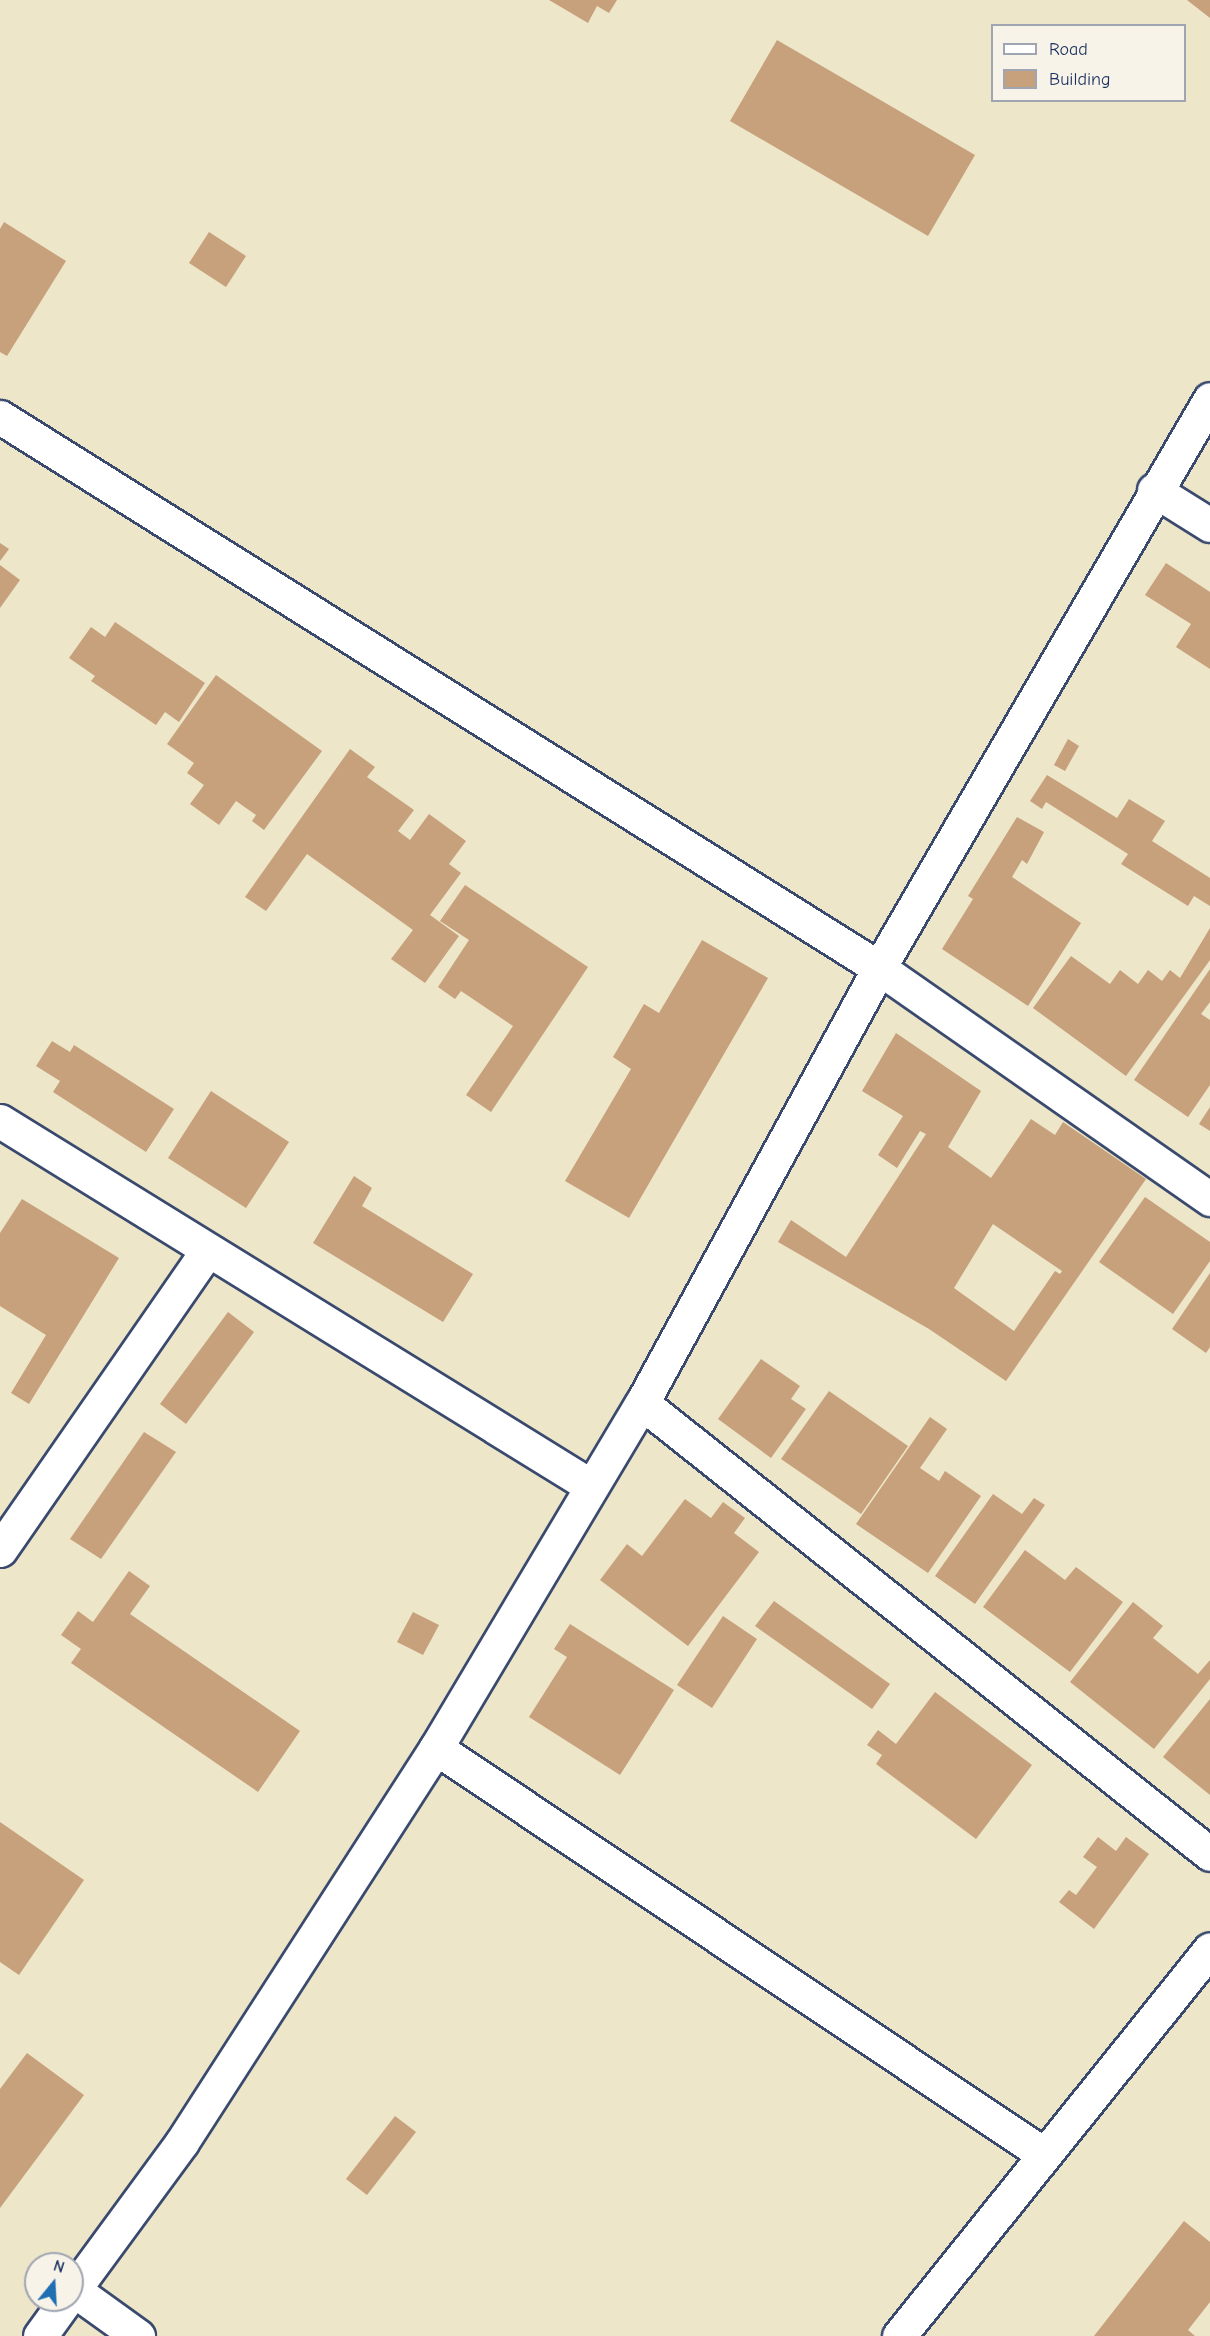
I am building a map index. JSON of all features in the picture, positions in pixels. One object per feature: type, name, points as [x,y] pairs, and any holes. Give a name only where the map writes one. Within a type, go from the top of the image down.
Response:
[{"type":"street","points":[[84,2275],[182,2142],[436,1748],[642,1403],[879,968],[1154,489],[1210,399]]},
{"type":"street","points":[[0,417],[879,968],[1210,1199]]},
{"type":"street","points":[[1154,489],[1210,525]]},
{"type":"street","points":[[0,1121],[207,1251],[591,1486]]},
{"type":"street","points":[[0,1550],[207,1251]]},
{"type":"street","points":[[642,1403],[1210,1854]]},
{"type":"street","points":[[436,1748],[1045,2154]]},
{"type":"street","points":[[899,2336],[1210,1949]]},
{"type":"street","points":[[84,2303],[138,2336]]},
{"type":"street","points":[[40,2336],[57,2312]]},
{"type":"building","points":[[549,0],[617,0],[609,13],[597,6],[588,23]]},
{"type":"building","points":[[1187,0],[1210,0],[1210,18]]},
{"type":"building","points":[[777,40],[975,155],[928,236],[730,121]]},
{"type":"building","points":[[4,222],[66,261],[7,356],[0,352],[0,229]]},
{"type":"building","points":[[209,232],[246,256],[226,287],[189,263]]},
{"type":"building","points":[[0,543],[9,549],[0,561]]},
{"type":"building","points":[[1166,563],[1210,592],[1210,669],[1176,647],[1191,624],[1145,595]]},
{"type":"building","points":[[0,565],[20,580],[0,608]]},
{"type":"building","points":[[115,622],[205,683],[179,722],[165,712],[156,725],[91,681],[95,676],[69,658],[91,627],[105,637]]},
{"type":"building","points":[[216,675],[322,751],[264,830],[252,821],[256,815],[236,801],[219,825],[190,804],[204,785],[187,773],[194,763],[167,744]]},
{"type":"building","points":[[1068,739],[1079,746],[1065,771],[1054,765]]},
{"type":"building","points":[[350,749],[375,767],[367,777],[414,810],[398,831],[410,840],[429,814],[466,841],[449,864],[461,873],[430,915],[459,936],[425,983],[391,959],[413,930],[307,854],[266,911],[245,897]]},
{"type":"building","points":[[1047,775],[1117,818],[1129,799],[1165,821],[1152,841],[1210,878],[1210,906],[1194,896],[1188,906],[1121,864],[1128,854],[1046,802],[1042,809],[1030,801]]},
{"type":"building","points":[[1017,817],[1044,832],[1027,864],[1022,860],[1012,877],[1081,923],[1028,1006],[942,949],[973,899],[968,896]]},
{"type":"building","points":[[465,885],[588,967],[491,1112],[466,1095],[513,1026],[461,991],[455,999],[438,987],[469,940],[440,921]]},
{"type":"building","points":[[1210,928],[1210,960],[1126,1076],[1033,1008],[1071,956],[1110,984],[1120,970],[1138,984],[1148,970],[1162,981],[1170,970],[1180,978]]},
{"type":"building","points":[[702,940],[768,978],[629,1218],[565,1181],[631,1069],[613,1057],[644,1004],[659,1013]]},
{"type":"building","points":[[1210,969],[1210,1002],[1201,1014],[1210,1020],[1210,1085],[1188,1117],[1134,1080]]},
{"type":"building","points":[[896,1033],[981,1091],[948,1147],[991,1178],[1031,1119],[1055,1135],[1063,1122],[1146,1179],[1006,1381],[929,1329],[778,1242],[791,1220],[846,1257],[926,1134],[920,1131],[897,1168],[878,1155],[903,1116],[862,1091]],"holes":[[[993,1224],[1062,1271],[1060,1274],[1055,1271],[1014,1331],[954,1288]]]},
{"type":"building","points":[[52,1041],[70,1052],[74,1045],[174,1109],[146,1152],[53,1092],[60,1081],[36,1066]]},
{"type":"building","points":[[211,1091],[289,1142],[246,1208],[168,1158]]},
{"type":"building","points":[[1210,1107],[1210,1131],[1199,1124]]},
{"type":"building","points":[[354,1176],[372,1188],[362,1206],[473,1274],[443,1322],[313,1243]]},
{"type":"building","points":[[1145,1197],[1210,1242],[1210,1261],[1173,1314],[1099,1262]]},
{"type":"building","points":[[22,1199],[119,1258],[29,1404],[11,1393],[46,1335],[0,1306],[0,1233]]},
{"type":"building","points":[[1210,1273],[1210,1347],[1206,1353],[1172,1329]]},
{"type":"building","points":[[228,1312],[254,1332],[186,1424],[160,1404]]},
{"type":"building","points":[[761,1359],[800,1386],[791,1399],[806,1409],[771,1458],[718,1419]]},
{"type":"building","points":[[829,1391],[908,1446],[861,1514],[781,1459]]},
{"type":"building","points":[[930,1417],[947,1429],[920,1468],[939,1481],[945,1471],[981,1496],[928,1573],[856,1524]]},
{"type":"building","points":[[144,1432],[176,1452],[101,1559],[70,1539]]},
{"type":"building","points":[[993,1494],[1022,1514],[1034,1498],[1045,1505],[975,1604],[935,1576]]},
{"type":"building","points":[[685,1499],[711,1518],[723,1502],[745,1518],[734,1533],[759,1552],[688,1646],[600,1580],[627,1544],[642,1556]]},
{"type":"building","points":[[1025,1550],[1065,1580],[1076,1567],[1123,1602],[1070,1672],[983,1607]]},
{"type":"building","points":[[129,1571],[150,1586],[130,1614],[300,1731],[258,1792],[71,1663],[81,1649],[61,1635],[78,1611],[93,1622]]},
{"type":"building","points":[[774,1601],[890,1684],[872,1709],[755,1626]]},
{"type":"building","points":[[1133,1602],[1163,1626],[1153,1638],[1198,1674],[1210,1660],[1210,1679],[1154,1749],[1070,1682]]},
{"type":"building","points":[[413,1612],[439,1625],[423,1655],[397,1642]]},
{"type":"building","points":[[723,1616],[757,1639],[712,1708],[677,1685]]},
{"type":"building","points":[[570,1624],[674,1690],[620,1775],[529,1717],[567,1657],[554,1649]]},
{"type":"building","points":[[935,1692],[1032,1765],[976,1839],[876,1764],[882,1755],[867,1745],[878,1730],[896,1744]]},
{"type":"building","points":[[1210,1699],[1210,1795],[1163,1757]]},
{"type":"building","points":[[0,1822],[84,1880],[19,1975],[0,1962]]},
{"type":"building","points":[[1098,1837],[1116,1851],[1126,1837],[1149,1854],[1094,1929],[1059,1902],[1069,1890],[1076,1895],[1097,1867],[1083,1857]]},
{"type":"building","points":[[27,2053],[84,2095],[0,2208],[0,2089]]},
{"type":"building","points":[[395,2116],[416,2132],[367,2195],[346,2179]]},
{"type":"building","points":[[1184,2221],[1210,2242],[1210,2302],[1188,2330],[1195,2336],[1094,2336]]}]
